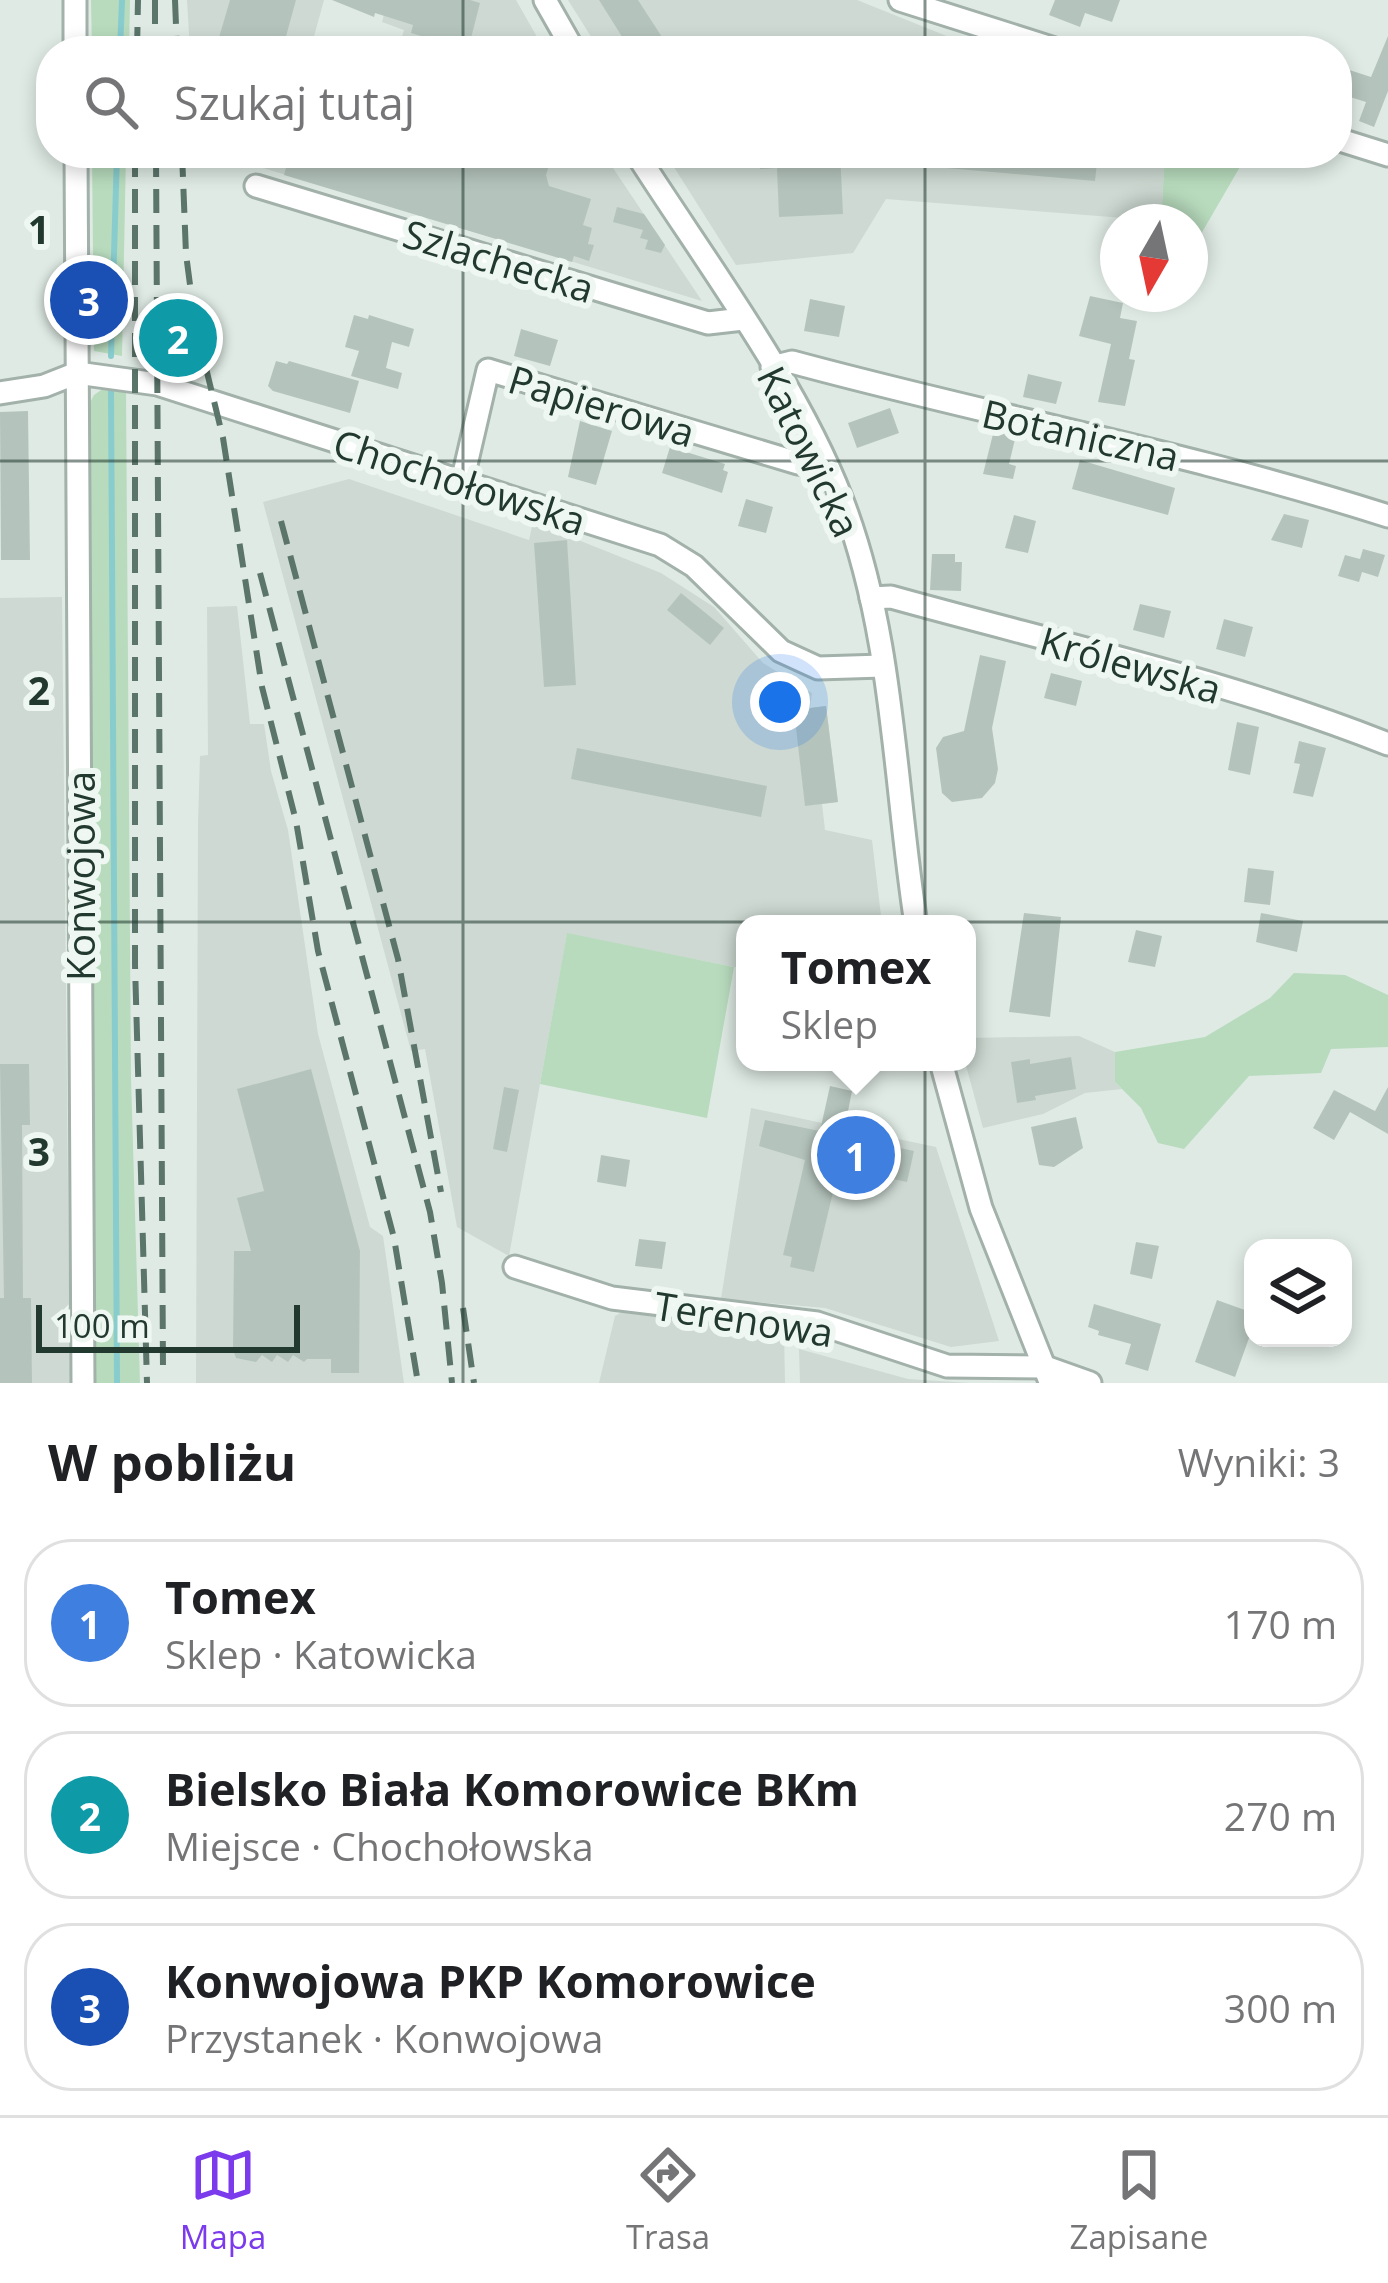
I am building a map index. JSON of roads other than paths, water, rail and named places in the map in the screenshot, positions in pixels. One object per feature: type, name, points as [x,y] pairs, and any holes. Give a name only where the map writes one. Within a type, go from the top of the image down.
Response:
[{"type":"street","points":[[75,0],[75,36]]},
{"type":"street","points":[[545,0],[565,36]]},
{"type":"street","points":[[900,0],[1013,36]]},
{"type":"street","points":[[1352,144],[1388,155]]},
{"type":"street","name":"Konwojowa","points":[[76,168],[83,1383]]},
{"type":"street","name":"Katowicka","points":[[646,168],[772,367],[842,501],[871,598],[884,666],[915,915]]},
{"type":"street","name":"Szlachecka","points":[[256,186],[708,323],[743,319]]},
{"type":"street","name":"Botaniczna","points":[[772,367],[792,362],[948,404],[1094,434],[1286,484],[1388,517]]},
{"type":"street","name":"Papierowa","points":[[462,482],[488,370],[798,464],[826,466]]},
{"type":"street","name":"Chochołowska","points":[[0,393],[44,386],[77,374],[157,384],[660,545],[694,566],[781,651],[818,668],[884,666]]},
{"type":"street","name":"Królewska","points":[[871,598],[891,597],[1173,676],[1327,720],[1388,744]]},
{"type":"street","points":[[944,1071],[982,1208],[1047,1375]]},
{"type":"street","name":"Terenowa","points":[[515,1267],[612,1298],[817,1322],[947,1366],[1090,1383]]},
{"type":"waterway","points":[[121,36],[122,0]]},
{"type":"waterway","points":[[111,356],[117,168]]},
{"type":"waterway","points":[[111,391],[117,1383]]},
{"type":"railway","points":[[137,36],[138,0]]},
{"type":"railway","points":[[155,0],[155,36]]},
{"type":"railway","points":[[175,0],[176,36]]},
{"type":"railway","points":[[135,168],[135,965],[147,1383]]},
{"type":"railway","points":[[156,168],[163,1371]]},
{"type":"railway","points":[[183,168],[195,323],[223,438],[262,687],[296,821],[318,951],[394,1238],[418,1383]]},
{"type":"railway","points":[[281,521],[398,959],[441,1192]]},
{"type":"railway","points":[[260,573],[430,1212],[452,1383]]},
{"type":"railway","points":[[463,1308],[474,1383]]},
{"type":"place","name":"Konwojowa PKP Komorowice","points":[[89,300]]},
{"type":"place","name":"Bielsko Biała Komorowice BKm","points":[[178,338]]},
{"type":"place","name":"Tomex","points":[[856,1155]]}]
